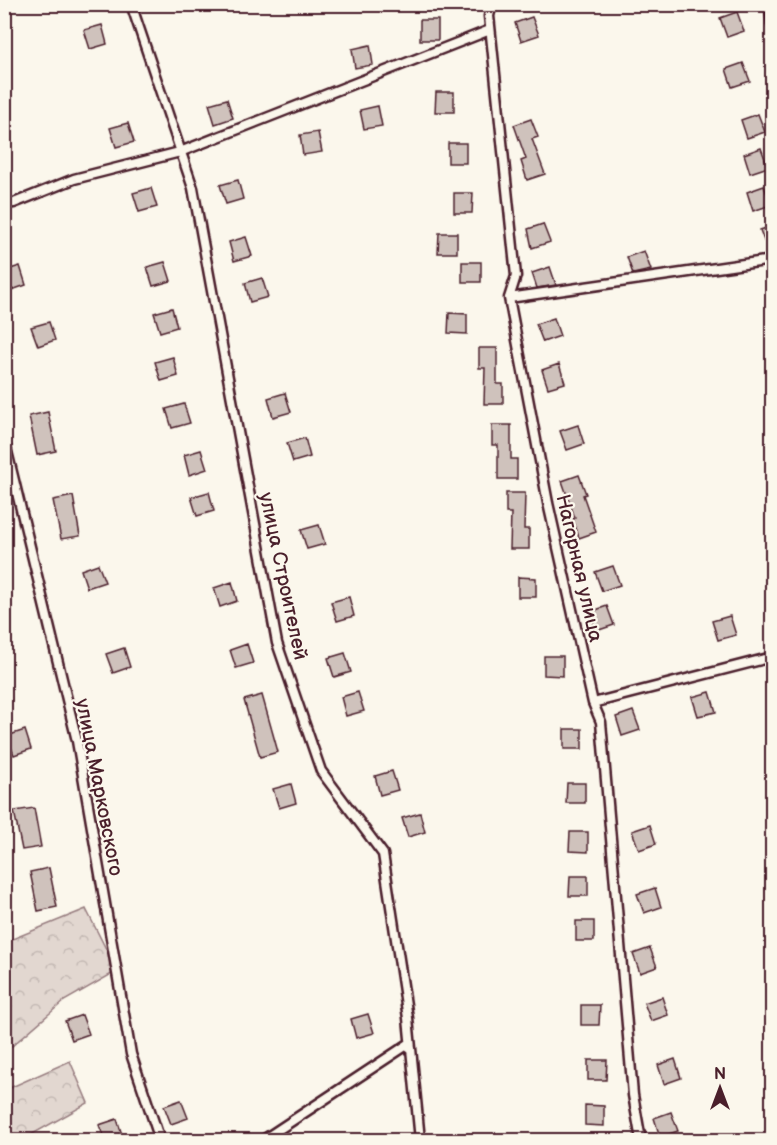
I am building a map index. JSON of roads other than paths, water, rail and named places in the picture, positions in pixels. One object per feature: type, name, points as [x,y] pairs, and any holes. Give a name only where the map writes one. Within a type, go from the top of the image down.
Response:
[{"type":"lane","name":"улица Строителей","points":[[131,4],[193,188],[277,643],[321,771],[383,854],[410,1043],[420,1140]]},
{"type":"lane","name":"Нагорная улица","points":[[492,4],[489,16],[490,30],[516,276],[509,298],[548,503],[593,704],[601,722],[633,1095],[641,1140]]},
{"type":"lane","points":[[770,4],[772,25]]},
{"type":"lane","points":[[4,204],[14,203],[74,179],[180,152],[490,30]]},
{"type":"lane","points":[[509,298],[772,260]]},
{"type":"lane","name":"улица Марковского","points":[[4,439],[77,741],[131,1054],[160,1140]]},
{"type":"lane","points":[[593,704],[772,657]]},
{"type":"lane","points":[[263,1140],[410,1043]]}]
